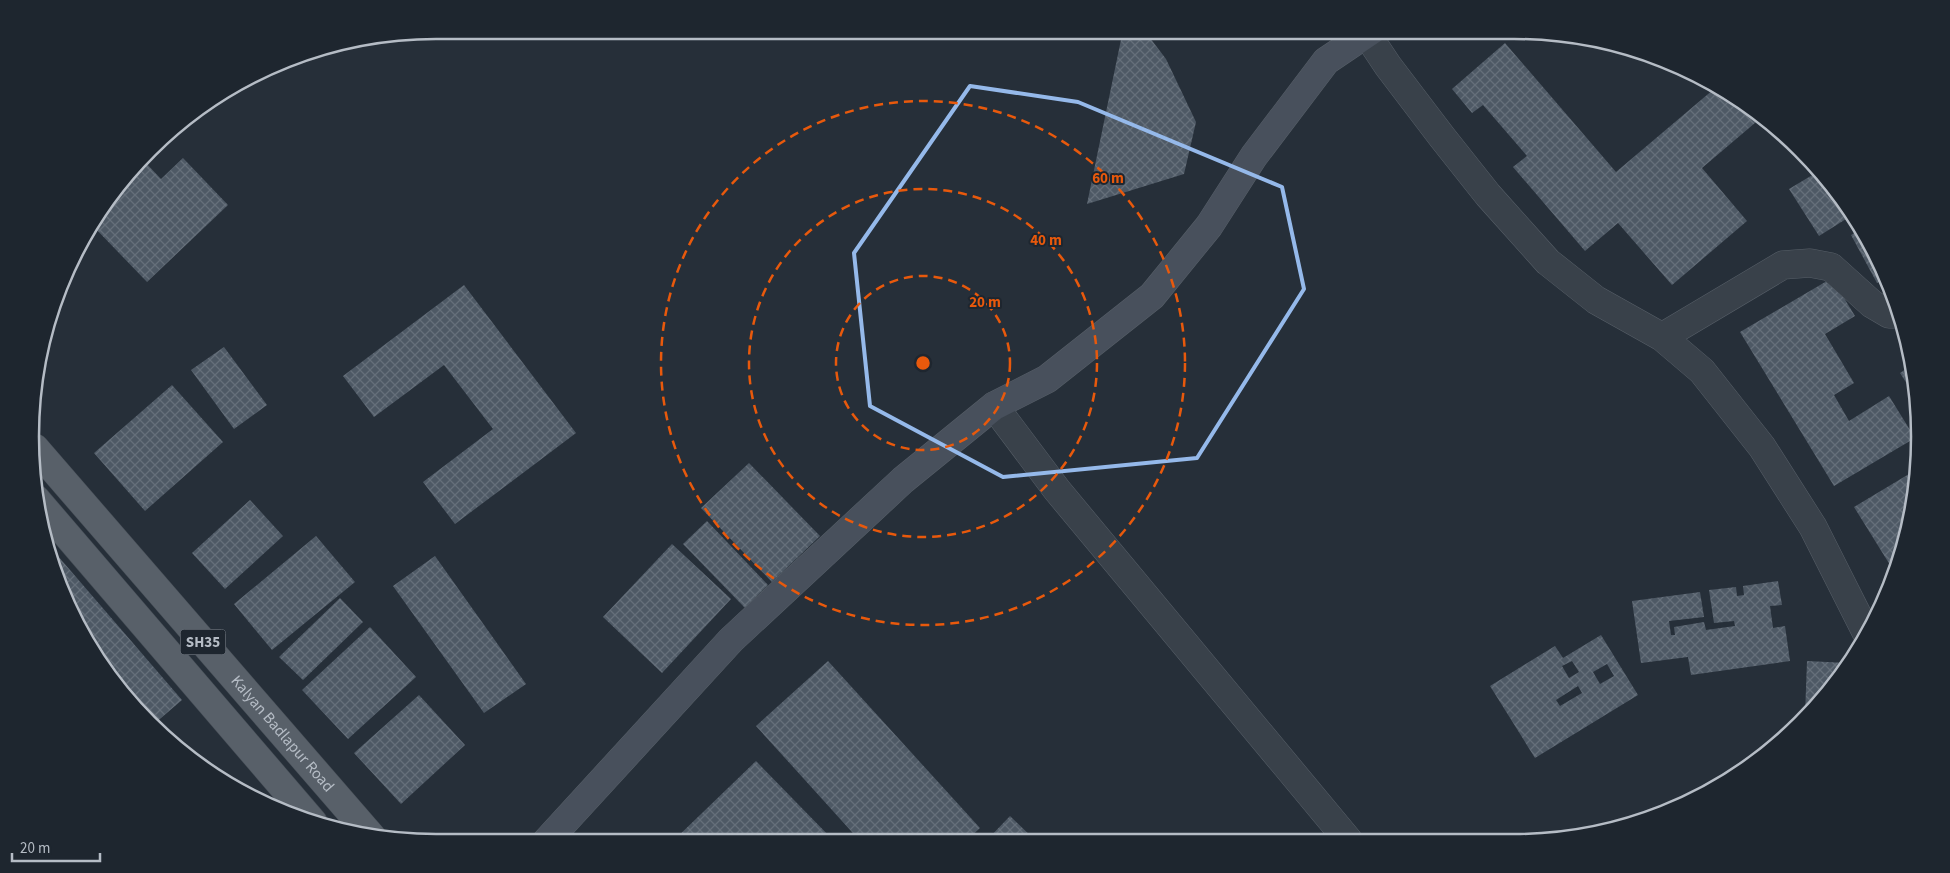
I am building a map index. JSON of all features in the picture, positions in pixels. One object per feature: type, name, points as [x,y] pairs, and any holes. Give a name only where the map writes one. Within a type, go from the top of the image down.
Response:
[{"type":"main road","name":"Kalyan Badlapur Road","points":[[40,453],[364,828]]},
{"type":"main road","name":"Kalyan Badlapur Road","points":[[45,510],[304,811]]},
{"type":"street","points":[[553,834],[731,640],[903,480],[994,406],[1047,379],[1152,296],[1209,226],[1254,156],[1326,61],[1358,39]]},
{"type":"street","points":[[1373,39],[1388,66],[1442,137],[1488,195],[1548,262],[1596,300],[1662,337],[1702,371],[1762,447],[1813,527],[1863,626]]},
{"type":"street","points":[[1662,337],[1783,265],[1792,264],[1810,263],[1831,267],[1872,304],[1892,314]]},
{"type":"street","points":[[994,406],[1057,490],[1343,834]]},
{"type":"highlighted area","points":[[970,86],[1078,102],[1282,187],[1304,289],[1197,458],[1003,477],[870,406],[854,253]]},
{"type":"building","points":[[1121,39],[1151,39],[1166,59],[1196,122],[1184,174],[1087,204]]},
{"type":"building","points":[[1505,43],[1616,172],[1711,92],[1757,122],[1702,168],[1747,221],[1672,285],[1618,223],[1585,251],[1513,167],[1527,156],[1483,105],[1472,113],[1452,89]]},
{"type":"building","points":[[183,158],[228,205],[147,282],[97,230],[121,194],[147,164],[161,179]]},
{"type":"building","points":[[1813,174],[1846,219],[1819,236],[1789,189]]},
{"type":"building","points":[[1855,233],[1858,238],[1880,281],[1877,283],[1851,235]]},
{"type":"building","points":[[1832,278],[1855,316],[1825,334],[1854,383],[1834,395],[1849,421],[1889,396],[1911,431],[1911,440],[1834,486],[1740,332]]},
{"type":"building","points":[[464,285],[576,433],[455,524],[423,482],[493,429],[444,365],[374,417],[343,376]]},
{"type":"building","points":[[224,347],[267,405],[234,429],[191,370]]},
{"type":"building","points":[[1906,369],[1908,386],[1900,373]]},
{"type":"building","points":[[172,385],[223,442],[145,511],[94,453]]},
{"type":"building","points":[[749,463],[820,536],[772,582],[701,508]]},
{"type":"building","points":[[1909,474],[1904,514],[1890,565],[1854,507]]},
{"type":"building","points":[[250,500],[283,536],[225,589],[192,553]]},
{"type":"building","points":[[707,521],[768,585],[745,608],[683,544]]},
{"type":"building","points":[[316,536],[355,582],[272,650],[234,604]]},
{"type":"building","points":[[672,544],[731,599],[662,673],[603,617]]},
{"type":"building","points":[[57,555],[182,700],[158,721],[137,699],[121,679],[92,635],[69,589]]},
{"type":"building","points":[[435,556],[526,684],[484,713],[393,586]]},
{"type":"building","points":[[1778,581],[1782,605],[1770,606],[1773,628],[1785,626],[1790,661],[1691,675],[1688,657],[1641,663],[1632,601],[1700,592],[1704,617],[1669,621],[1671,635],[1675,635],[1674,627],[1704,622],[1706,630],[1735,626],[1734,621],[1714,623],[1709,590],[1736,587],[1737,596],[1744,595],[1743,586]]},
{"type":"building","points":[[340,598],[363,622],[303,680],[279,657]]},
{"type":"building","points":[[370,627],[416,677],[348,739],[302,690]]},
{"type":"building","points":[[1601,635],[1638,695],[1535,758],[1490,686],[1555,646],[1563,658]],"holes":[[[1572,661],[1579,672],[1569,678],[1562,666]],[[1607,664],[1614,676],[1600,684],[1593,672]],[[1578,686],[1582,693],[1560,706],[1556,700]]]},
{"type":"building","points":[[828,661],[980,828],[974,834],[854,834],[756,726]]},
{"type":"building","points":[[1807,661],[1840,663],[1829,679],[1805,707]]},
{"type":"building","points":[[419,695],[465,745],[401,804],[354,753]]},
{"type":"building","points":[[756,761],[827,834],[680,834]]},
{"type":"building","points":[[1010,816],[1029,834],[993,834]]}]
